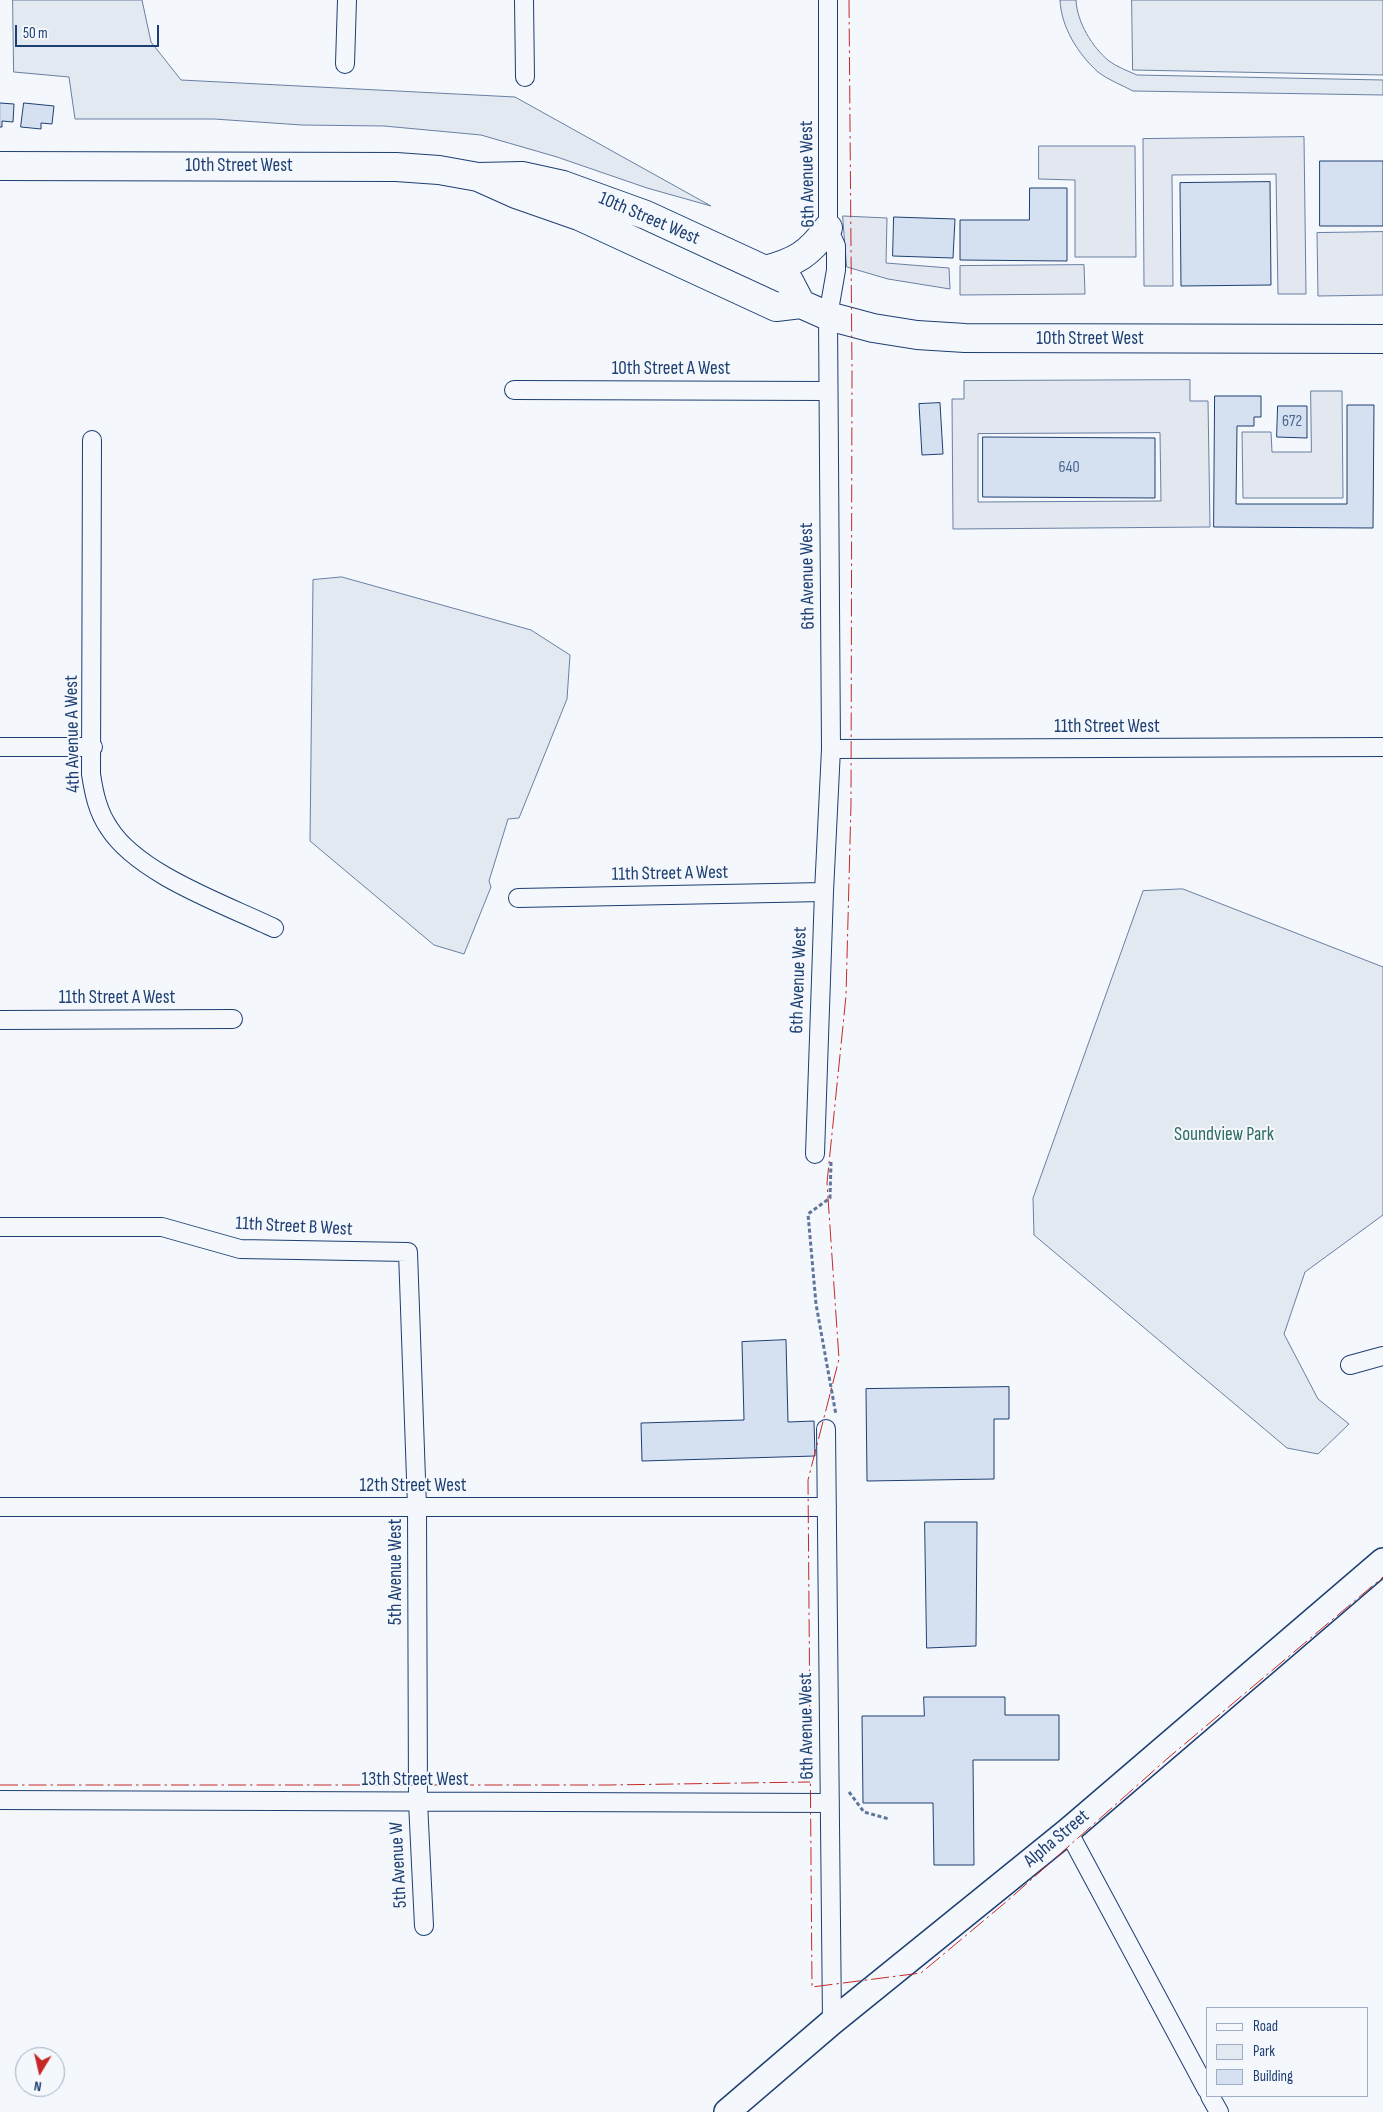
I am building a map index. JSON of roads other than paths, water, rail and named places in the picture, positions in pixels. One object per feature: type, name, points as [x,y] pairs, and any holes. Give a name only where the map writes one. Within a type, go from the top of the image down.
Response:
[{"type":"main road","name":"10th Street West","points":[[0,166],[396,167],[439,170],[478,177],[522,176],[563,185],[646,215],[789,281],[801,304]]},
{"type":"main road","name":"10th Street West","points":[[478,177],[516,194],[579,216],[776,307],[801,304],[828,316],[873,328],[916,335],[965,338],[1383,339]]},
{"type":"main road","points":[[765,270],[787,264],[800,257],[815,246],[828,228]]},
{"type":"street","points":[[345,64],[347,0]]},
{"type":"street","points":[[524,0],[525,77]]},
{"type":"street","name":"6th Avenue West","points":[[815,1154],[831,749],[828,316],[836,270],[836,246],[828,228],[828,0]]},
{"type":"street","name":"10th Street A West","points":[[514,390],[828,391]]},
{"type":"street","name":"4th Avenue A West","points":[[92,440],[93,747],[91,774],[96,802],[108,828],[126,850],[162,875],[274,928]]},
{"type":"street","points":[[0,747],[93,747]]},
{"type":"street","name":"11th Street West","points":[[831,749],[1383,747]]},
{"type":"street","name":"11th Street A West","points":[[518,898],[824,892]]},
{"type":"street","name":"11th Street A West","points":[[0,1020],[233,1019]]},
{"type":"street","name":"11th Street B West","points":[[0,1227],[162,1227],[240,1249],[408,1252]]},
{"type":"street","name":"5th Avenue West","points":[[408,1252],[417,1507],[418,1802]]},
{"type":"street","points":[[1350,1365],[1383,1356]]},
{"type":"street","name":"6th Avenue West","points":[[826,1430],[832,2022]]},
{"type":"street","name":"12th Street West","points":[[0,1507],[826,1507]]},
{"type":"street","name":"Alpha Street","points":[[727,2112],[832,2022],[1068,1831],[1383,1561]]},
{"type":"street","name":"13th Street West","points":[[0,1800],[830,1803]]},
{"type":"street","name":"5th Avenue W","points":[[418,1802],[424,1926]]},
{"type":"street","points":[[1068,1831],[1206,2088]]},
{"type":"street","points":[[1211,2097],[1219,2112]]},
{"type":"park label","name":"Soundview Park","points":[[1224,1135]]}]
